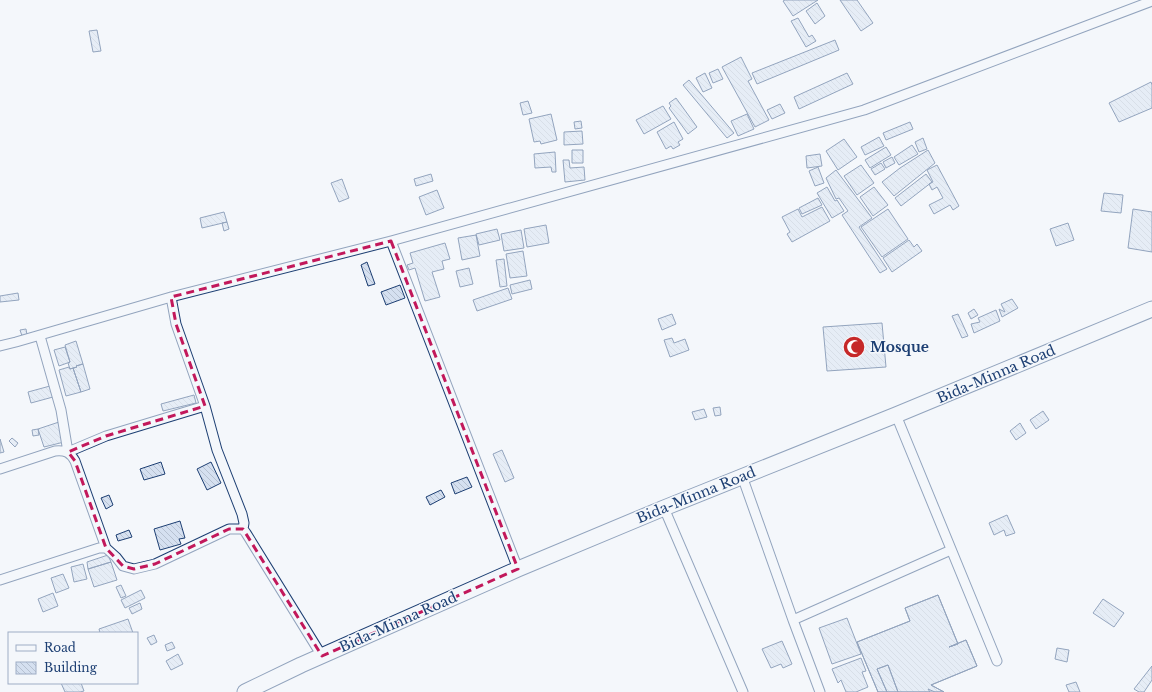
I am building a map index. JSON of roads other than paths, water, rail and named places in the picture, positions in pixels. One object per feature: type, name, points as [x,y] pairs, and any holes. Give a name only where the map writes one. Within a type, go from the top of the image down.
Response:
[{"type":"main road","name":"Bida-Minna Road","points":[[245,692],[518,569],[1152,309]]},
{"type":"street","points":[[0,346],[40,336],[171,297],[391,241],[864,110],[1152,1]]},
{"type":"street","points":[[391,241],[518,569]]},
{"type":"street","points":[[171,297],[176,324],[205,406],[216,450],[242,514],[244,523],[243,530]]},
{"type":"street","points":[[40,336],[61,410],[68,452],[75,461],[106,548],[123,566],[134,569],[155,564],[229,529],[243,530],[322,656]]},
{"type":"street","points":[[0,469],[55,452],[68,452],[106,436],[205,406]]},
{"type":"street","points":[[896,415],[996,661]]},
{"type":"street","points":[[742,476],[820,692]]},
{"type":"street","points":[[664,508],[743,692]]},
{"type":"street","points":[[0,580],[99,548],[106,548]]},
{"type":"street","points":[[793,620],[951,550]]},
{"type":"place","name":"Mosque","points":[[854,347]]}]
